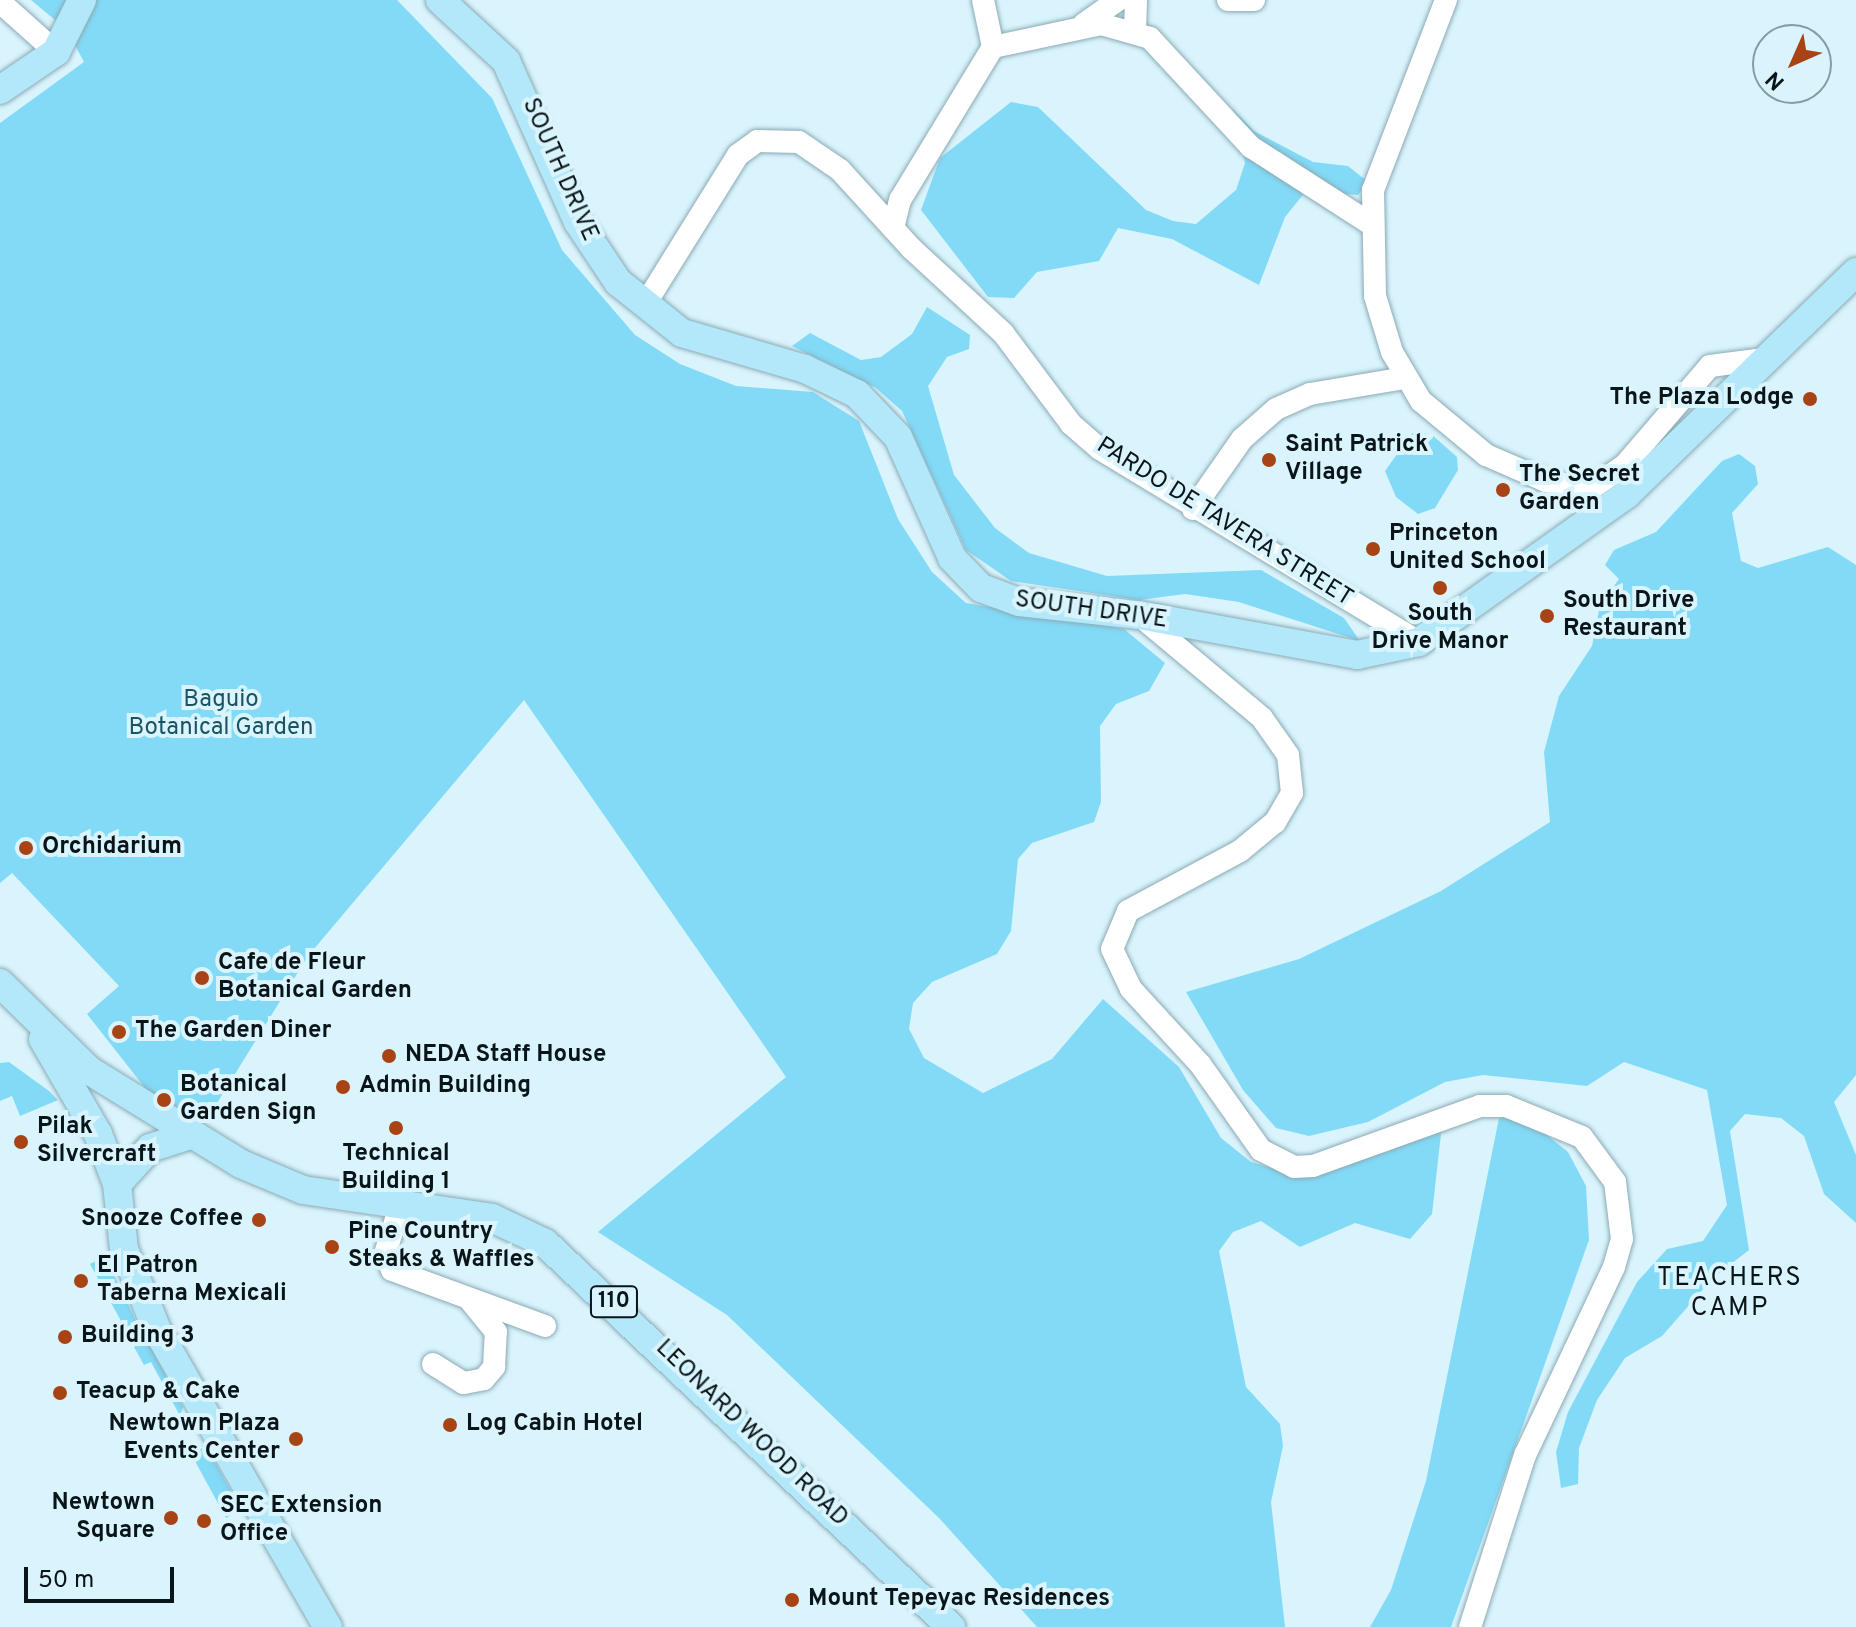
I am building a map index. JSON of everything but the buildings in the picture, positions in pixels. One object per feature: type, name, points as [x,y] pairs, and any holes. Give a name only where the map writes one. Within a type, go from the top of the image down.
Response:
[{"type":"main road","points":[[0,90],[56,52],[82,0]]},
{"type":"main road","name":"SOUTH DRIVE","points":[[440,0],[506,61],[578,222],[644,306],[712,347],[805,369],[857,394],[898,437],[952,558],[981,588],[1019,602],[1139,615],[1357,655],[1419,642],[1627,494],[1856,272]]},
{"type":"main road","name":"LEONARD WOOD ROAD","points":[[0,983],[90,1071],[188,1136],[303,1190],[492,1218],[578,1267],[951,1627]]},
{"type":"main road","points":[[35,1017],[117,1184],[124,1249],[157,1330],[328,1627]]},
{"type":"main road","points":[[117,1184],[150,1148],[188,1136]]},
{"type":"street","points":[[887,220],[993,47],[983,0]]},
{"type":"street","points":[[1084,24],[1118,0]]},
{"type":"street","points":[[1135,30],[1136,0]]},
{"type":"street","points":[[1228,0],[1254,0]]},
{"type":"street","points":[[1446,0],[1379,160],[1371,224],[1375,296],[1405,378],[1442,422],[1486,455],[1546,481],[1592,488],[1625,465],[1710,366],[1763,359]]},
{"type":"street","points":[[0,2],[56,52]]},
{"type":"street","points":[[993,47],[1084,24],[1135,30],[1164,51],[1251,147],[1371,224]]},
{"type":"street","name":"PARDO DE TAVERA STREET","points":[[644,306],[721,174],[757,141],[779,138],[820,152],[1003,333],[1071,424],[1193,509],[1419,642]]},
{"type":"street","points":[[1193,509],[1235,448],[1276,409],[1310,394],[1405,378]]},
{"type":"street","points":[[1139,615],[1262,718],[1288,755],[1292,793],[1275,822],[1240,851],[1128,911],[1112,949],[1131,989],[1200,1064],[1261,1150],[1294,1167],[1313,1166],[1480,1106],[1506,1106],[1582,1137],[1615,1182],[1622,1239],[1614,1267],[1525,1455],[1470,1627]]},
{"type":"street","points":[[400,1206],[386,1263],[401,1277],[545,1326]]},
{"type":"street","points":[[433,1364],[464,1383],[484,1379],[494,1367],[496,1332],[469,1299]]},
{"type":"green space","name":"Baguio Botanical Garden","points":[[31,0],[397,0],[492,98],[562,250],[635,335],[680,364],[736,386],[813,392],[859,421],[898,519],[932,572],[966,603],[1124,629],[1165,663],[1149,691],[1116,704],[1100,726],[1101,802],[1094,822],[1032,843],[1018,859],[1011,931],[997,954],[932,982],[913,1003],[909,1029],[924,1058],[983,1093],[1052,1059],[1103,999],[1179,1067],[1221,1138],[1251,1162],[1288,1172],[1387,1152],[1442,1125],[1432,1214],[1410,1239],[1355,1223],[1300,1247],[1261,1221],[1233,1232],[1219,1251],[1246,1387],[1280,1424],[1283,1446],[1271,1502],[1285,1627],[1037,1627],[940,1519],[727,1315],[598,1232],[786,1077],[524,700],[308,956],[206,1121],[149,1093],[87,1014],[119,986],[12,873],[0,883],[0,123],[84,62],[67,30]]},
{"type":"green space","points":[[1011,102],[1038,107],[1146,210],[1173,221],[1196,224],[1236,190],[1245,163],[1233,109],[1254,131],[1313,162],[1348,166],[1368,182],[1358,195],[1306,191],[1285,217],[1259,285],[1172,239],[1118,228],[1099,261],[1037,272],[1014,298],[988,297],[921,210],[940,158]]},
{"type":"green space","points":[[927,307],[970,335],[969,349],[947,357],[928,386],[954,475],[995,528],[1029,553],[1107,576],[1261,570],[1344,618],[1360,641],[1239,602],[1185,594],[1139,600],[1011,581],[966,550],[902,411],[876,388],[792,346],[810,333],[861,360],[881,357],[912,334]]},
{"type":"green space","points":[[1412,433],[1431,434],[1457,457],[1458,470],[1435,508],[1418,514],[1396,497],[1385,471]]},
{"type":"green space","points":[[1739,454],[1755,466],[1758,484],[1732,513],[1741,561],[1758,568],[1828,547],[1856,565],[1856,1075],[1834,1102],[1856,1155],[1856,1223],[1824,1194],[1804,1136],[1781,1118],[1745,1114],[1730,1131],[1749,1250],[1713,1278],[1662,1336],[1625,1358],[1597,1400],[1579,1448],[1578,1484],[1561,1488],[1556,1452],[1568,1412],[1637,1282],[1667,1249],[1703,1241],[1727,1205],[1707,1090],[1624,1062],[1587,1086],[1483,1075],[1445,1082],[1368,1122],[1309,1136],[1276,1128],[1243,1090],[1186,992],[1299,959],[1441,891],[1550,822],[1544,752],[1559,696],[1592,646],[1600,605],[1619,579],[1605,565],[1614,550],[1656,532],[1722,461]]},
{"type":"green space","points":[[9,1062],[58,1100],[20,1116],[12,1096],[0,1101],[0,1063]]},
{"type":"green space","points":[[1522,1115],[1568,1152],[1586,1186],[1589,1240],[1451,1627],[1370,1627],[1391,1590],[1426,1481],[1499,1118]]},
{"type":"green space","points":[[105,1256],[139,1327],[127,1332],[90,1264]]},
{"type":"green space","points":[[146,1339],[183,1407],[180,1416],[151,1362],[144,1365],[134,1347]]},
{"type":"green space","points":[[205,1444],[241,1509],[226,1518],[190,1452]]},
{"type":"place","name":"The Plaza Lodge","points":[[1810,399]]},
{"type":"place","name":"Saint Patrick Village","points":[[1269,460]]},
{"type":"place","name":"The Secret Garden","points":[[1503,490]]},
{"type":"place","name":"Princeton United School","points":[[1373,549]]},
{"type":"place","name":"South Drive Manor","points":[[1440,588]]},
{"type":"place","name":"South Drive Restaurant","points":[[1547,616]]},
{"type":"place","name":"Orchidarium","points":[[26,848]]},
{"type":"place","name":"Cafe de Fleur Botanical Garden","points":[[202,978]]},
{"type":"place","name":"The Garden Diner","points":[[119,1032]]},
{"type":"place","name":"NEDA Staff House","points":[[389,1056]]},
{"type":"place","name":"Admin Building","points":[[343,1087]]},
{"type":"place","name":"Botanical Garden Sign","points":[[164,1100]]},
{"type":"place","name":"Technical Building 1","points":[[396,1128]]},
{"type":"place","name":"Pilak Silvercraft","points":[[21,1142]]},
{"type":"place","name":"Snooze Coffee","points":[[259,1220]]},
{"type":"place","name":"Pine Country Steaks & Waffles","points":[[332,1247]]},
{"type":"place","name":"El Patron Taberna Mexicali","points":[[81,1281]]},
{"type":"place","name":"Building 3","points":[[65,1337]]},
{"type":"place","name":"Teacup & Cake","points":[[60,1393]]},
{"type":"place","name":"Log Cabin Hotel","points":[[450,1425]]},
{"type":"place","name":"Newtown Plaza Events Center","points":[[296,1439]]},
{"type":"place","name":"Newtown Square","points":[[171,1518]]},
{"type":"place","name":"SEC Extension Office","points":[[204,1521]]},
{"type":"place","name":"Mount Tepeyac Residences","points":[[792,1600]]},
{"type":"district","name":"TEACHERS CAMP","points":[[1730,1294]]}]
